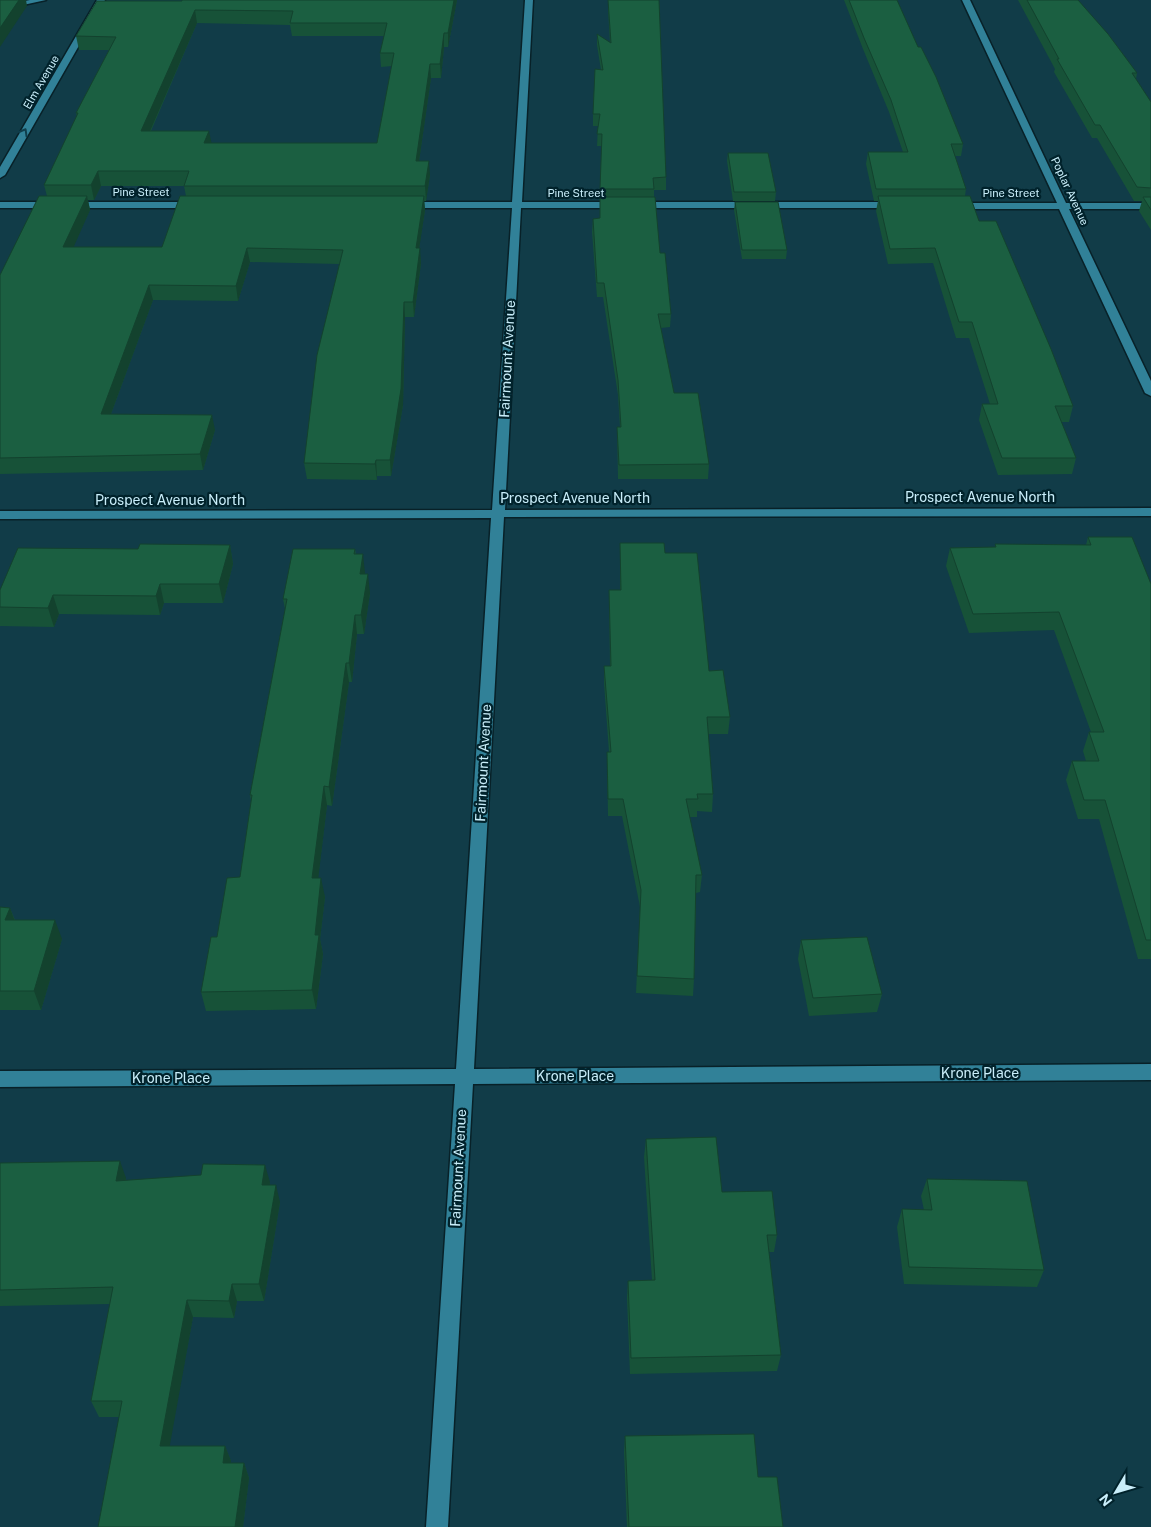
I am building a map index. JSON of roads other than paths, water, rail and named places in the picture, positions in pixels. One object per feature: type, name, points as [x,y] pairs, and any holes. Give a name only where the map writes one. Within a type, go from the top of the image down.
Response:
[{"type":"street","points":[[0,8],[42,0]]},
{"type":"street","name":"Elm Avenue","points":[[0,175],[101,0]]},
{"type":"street","name":"Fairmount Avenue","points":[[437,1527],[529,0]]},
{"type":"street","name":"Poplar Avenue","points":[[966,0],[1151,393]]},
{"type":"street","name":"Pine Street","points":[[0,205],[209,205]]},
{"type":"street","name":"Pine Street","points":[[397,205],[904,206]]},
{"type":"street","name":"Pine Street","points":[[944,206],[1151,206]]},
{"type":"street","name":"Prospect Avenue North","points":[[0,515],[1151,512]]},
{"type":"street","name":"Krone Place","points":[[0,1079],[1151,1072]]}]
